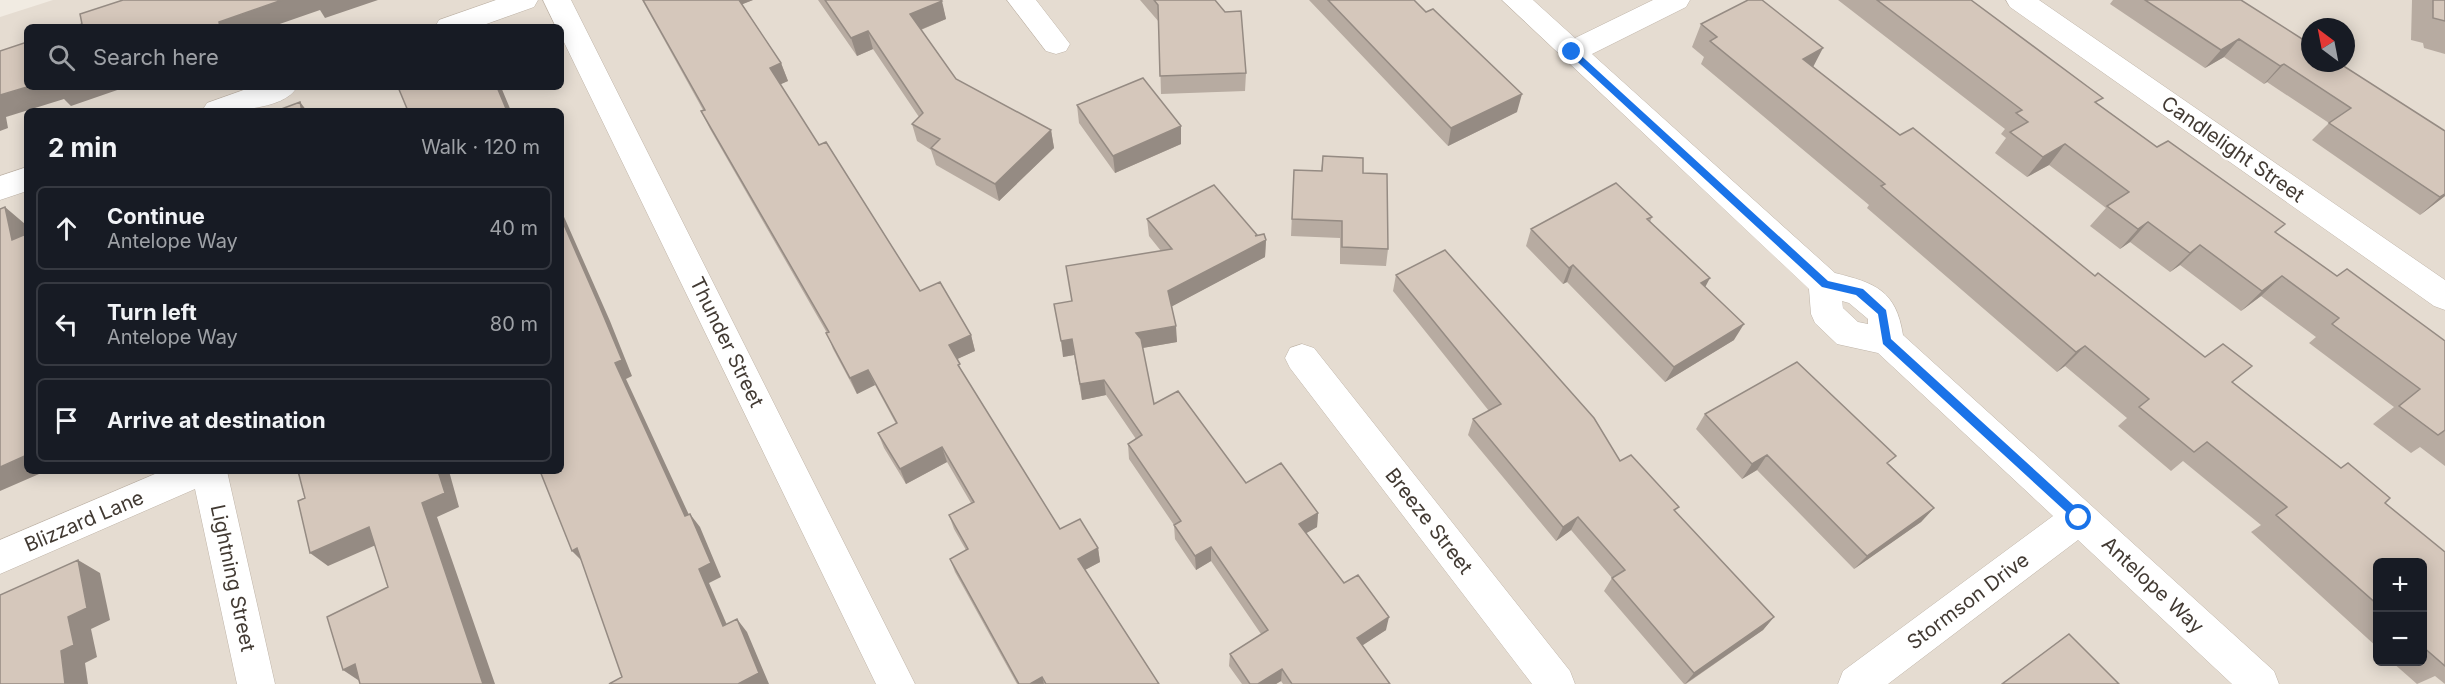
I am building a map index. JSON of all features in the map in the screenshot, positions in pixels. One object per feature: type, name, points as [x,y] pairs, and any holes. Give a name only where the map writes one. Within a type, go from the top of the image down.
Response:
[{"type":"street","points":[[457,24],[524,0]]},
{"type":"street","name":"Thunder Street","points":[[557,0],[896,684]]},
{"type":"street","points":[[1021,0],[1056,44]]},
{"type":"street","name":"Antelope Way","points":[[1516,0],[1825,284],[1827,314],[1849,334],[1887,341],[2260,684]]},
{"type":"street","points":[[1572,52],[1676,0]]},
{"type":"street","name":"Candlelight Street","points":[[2020,0],[2445,297]]},
{"type":"street","points":[[225,108],[275,90]]},
{"type":"street","points":[[0,188],[24,180]]},
{"type":"street","name":"Breeze Street","points":[[1302,358],[1556,684]]},
{"type":"street","name":"Blizzard Lane","points":[[0,557],[193,474]]},
{"type":"street","name":"Lightning Street","points":[[210,474],[256,684]]},
{"type":"street","name":"Stormson Drive","points":[[1857,684],[2079,518]]},
{"type":"shaded area","points":[[53,0],[2445,0],[2445,684],[0,684],[0,17]]},
{"type":"building","points":[[123,0],[282,0],[219,22],[219,24],[82,24],[80,14]]},
{"type":"building","points":[[643,0],[739,0],[781,63],[770,68],[819,145],[826,142],[920,291],[940,282],[971,335],[949,345],[960,364],[958,365],[1060,529],[1080,519],[1098,548],[1078,559],[1159,684],[1046,684],[1042,677],[1030,684],[1019,684],[950,559],[968,549],[949,515],[974,502],[942,447],[900,469],[878,433],[897,423],[868,370],[850,378],[826,333],[829,332],[701,111],[705,110]]},
{"type":"building","points":[[825,0],[941,0],[910,14],[956,79],[1051,130],[995,184],[931,148],[940,139],[912,124],[923,113],[868,31],[851,38]]},
{"type":"building","points":[[1154,0],[1215,0],[1225,12],[1241,11],[1246,73],[1160,76],[1158,5]]},
{"type":"building","points":[[1328,0],[1414,0],[1426,12],[1433,9],[1522,94],[1451,128]]},
{"type":"building","points":[[1748,0],[1762,0],[1823,48],[1803,59],[1900,135],[1913,128],[2095,276],[2098,273],[2205,357],[2223,344],[2252,366],[2232,382],[2341,468],[2348,463],[2390,498],[2385,503],[2445,552],[2445,666],[2427,650],[2427,558],[2373,558],[2373,601],[2276,515],[2287,507],[2207,442],[2194,452],[2139,407],[2149,399],[2085,346],[2076,352],[1881,186],[1885,184],[1710,41],[1717,37],[1701,24]]},
{"type":"building","points":[[1877,0],[1971,0],[2103,98],[2095,102],[2157,147],[2168,141],[2285,224],[2275,232],[2337,276],[2347,269],[2445,341],[2445,430],[2438,435],[2399,406],[2420,389],[2332,324],[2339,318],[2282,276],[2262,291],[2200,245],[2190,253],[2148,222],[2138,229],[2107,206],[2129,192],[2065,144],[2043,157],[2010,132],[2028,122],[2016,113],[2022,110]]},
{"type":"building","points":[[2145,0],[2241,0],[2301,38],[2301,72],[2353,72],[2445,131],[2445,194],[2440,197],[2329,123],[2351,108],[2284,64],[2280,66],[2239,39],[2221,50]]},
{"type":"building","points":[[2433,0],[2445,0],[2445,21],[2433,18]]},
{"type":"building","points":[[24,43],[24,88],[0,95],[0,51]]},
{"type":"building","points":[[1143,78],[1181,126],[1113,156],[1077,105]]},
{"type":"building","points":[[399,90],[498,90],[506,108],[407,108]]},
{"type":"building","points":[[300,102],[301,108],[284,108]]},
{"type":"building","points":[[1323,156],[1363,158],[1363,173],[1387,174],[1388,249],[1342,247],[1342,221],[1292,219],[1294,170],[1322,171]]},
{"type":"building","points":[[1616,183],[1652,217],[1647,219],[1710,278],[1701,283],[1744,324],[1674,367],[1573,265],[1569,268],[1531,229]]},
{"type":"building","points":[[1214,185],[1257,235],[1255,236],[1264,234],[1266,240],[1168,291],[1176,326],[1136,333],[1141,339],[1154,404],[1178,391],[1246,483],[1281,463],[1318,513],[1299,524],[1344,583],[1358,575],[1389,617],[1357,638],[1390,684],[1292,684],[1282,669],[1258,684],[1250,684],[1230,654],[1268,630],[1211,547],[1195,556],[1174,525],[1181,521],[1128,444],[1142,435],[1104,380],[1080,384],[1072,339],[1061,341],[1054,304],[1072,301],[1066,266],[1172,249],[1147,219]]},
{"type":"building","points":[[5,207],[12,240],[24,235],[24,456],[0,467],[0,209]]},
{"type":"building","points":[[564,225],[622,360],[615,363],[685,516],[690,514],[711,563],[699,569],[723,626],[737,619],[759,673],[738,684],[609,684],[622,677],[577,548],[572,551],[541,474],[564,474]]},
{"type":"building","points":[[1445,250],[1594,418],[1620,461],[1631,455],[1679,507],[1674,510],[1774,617],[1694,673],[1612,578],[1625,570],[1578,517],[1563,527],[1473,419],[1501,404],[1396,275]]},
{"type":"building","points":[[1797,362],[1896,456],[1887,463],[1934,508],[1867,556],[1767,455],[1752,464],[1705,414]]},
{"type":"building","points":[[299,474],[439,474],[445,493],[422,503],[483,684],[360,684],[355,664],[343,670],[327,617],[388,587],[369,527],[310,553],[298,501],[305,498]]},
{"type":"building","points":[[78,560],[87,608],[68,617],[74,645],[61,651],[65,684],[0,684],[0,595]]},
{"type":"building","points":[[2069,634],[2119,684],[2002,684]]},
{"type":"route","points":[[1572,52],[1825,284],[1859,292],[1883,313],[1887,341],[2079,518]]}]
